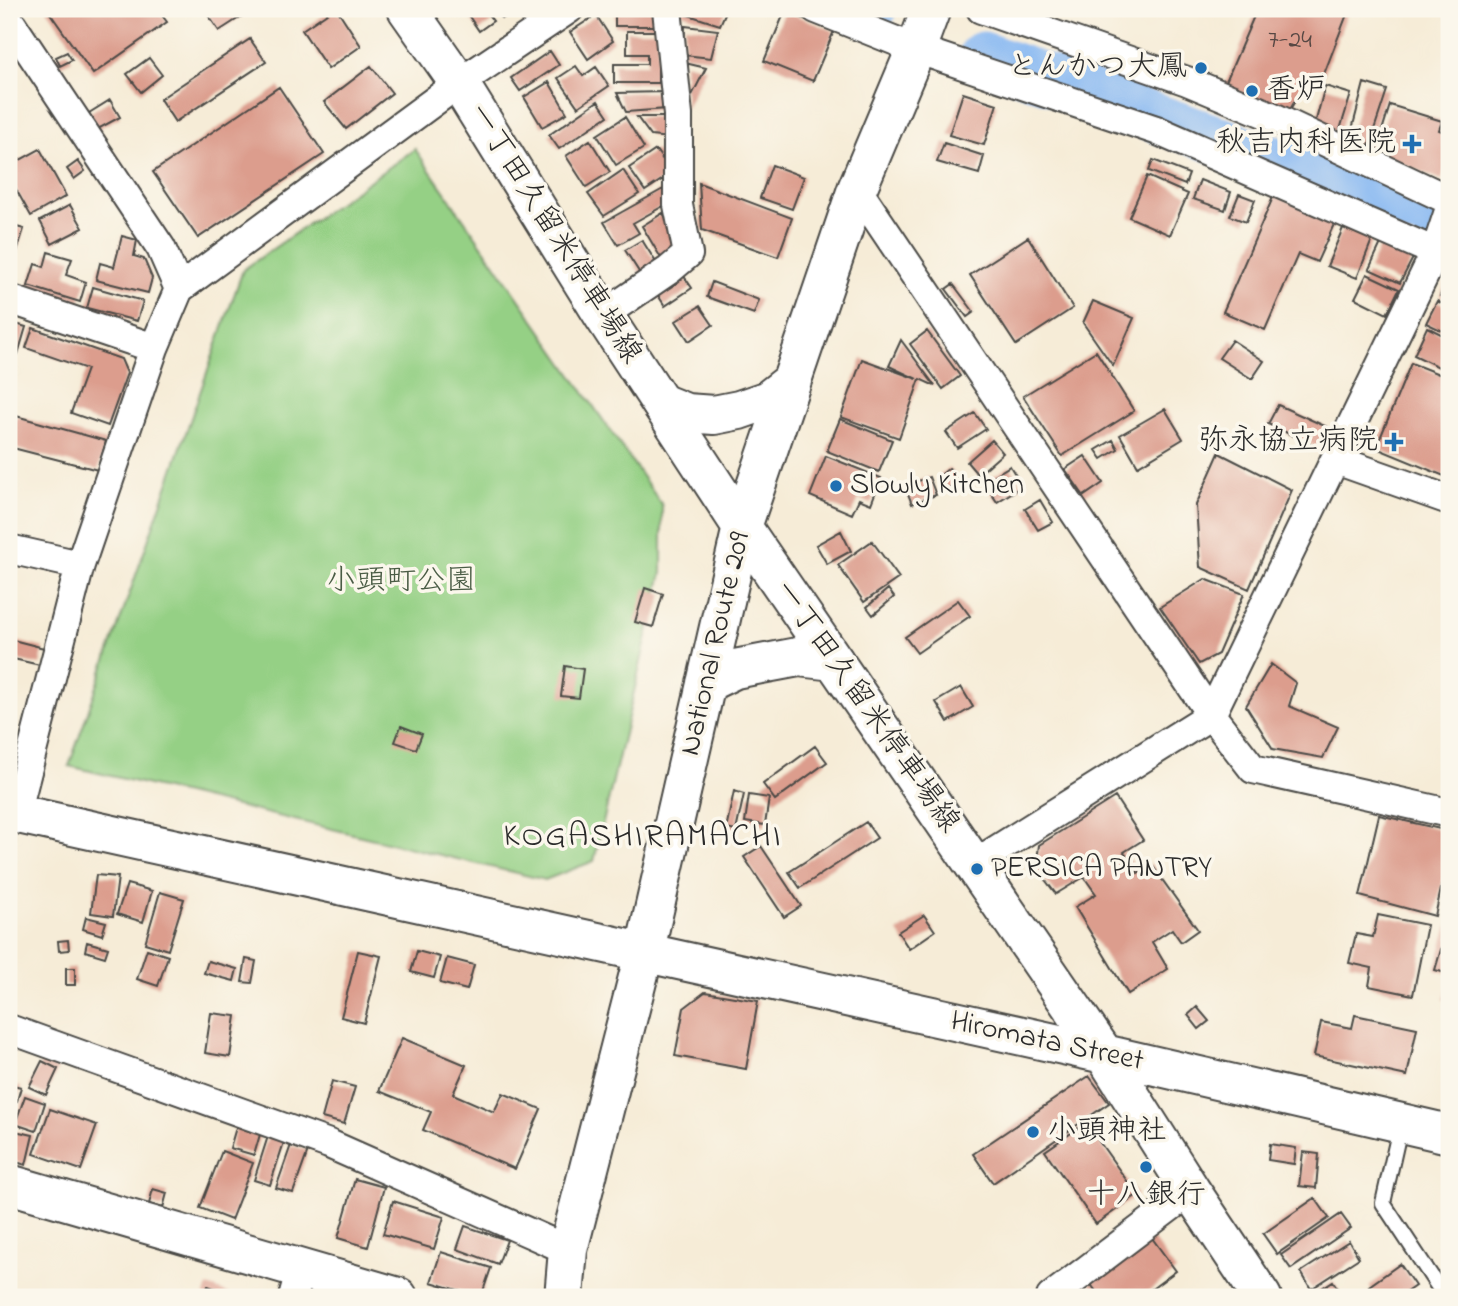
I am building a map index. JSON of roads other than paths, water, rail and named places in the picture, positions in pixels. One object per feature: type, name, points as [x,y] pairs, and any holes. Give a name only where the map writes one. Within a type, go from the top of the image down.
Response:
[{"type":"main road","name":"一丁田久留米停車場線","points":[[407,9],[459,83],[603,315],[742,527],[1104,1054],[1262,1297]]},
{"type":"main road","name":"National Route 209","points":[[564,1297],[568,1250],[644,954],[742,527],[857,189],[931,9]]},
{"type":"main road","points":[[661,403],[687,413],[714,415],[739,411],[768,400],[791,382]]},
{"type":"main road","points":[[706,683],[735,669],[798,657],[834,661]]},
{"type":"main road","name":"Hiromata Street","points":[[11,823],[644,954],[1104,1054],[1449,1134]]},
{"type":"main road","points":[[9,1184],[297,1283],[398,1297]]},
{"type":"street","points":[[11,823],[80,565],[154,348],[179,289],[459,83],[569,9]]},
{"type":"street","points":[[603,315],[688,254],[678,205],[678,115],[667,9]]},
{"type":"street","points":[[816,9],[916,49],[1156,130],[1442,255]]},
{"type":"street","points":[[981,9],[1187,81],[1271,116],[1449,200]]},
{"type":"street","points":[[9,20],[161,248],[179,289]]},
{"type":"street","points":[[857,189],[1211,715],[1253,769],[1449,813]]},
{"type":"street","points":[[974,864],[1211,715],[1336,460],[1442,255],[1449,211]]},
{"type":"street","points":[[9,299],[154,348]]},
{"type":"street","points":[[1336,460],[1449,500]]},
{"type":"street","points":[[9,550],[80,565]]},
{"type":"street","points":[[9,1029],[329,1144],[568,1250]]},
{"type":"street","points":[[1051,1297],[1191,1191]]},
{"type":"lane","points":[[1401,1122],[1383,1203],[1445,1297]]},
{"type":"waterway","points":[[862,9],[871,12]]},
{"type":"waterway","points":[[983,56],[1449,223]]},
{"type":"place","name":"とんかつ大鳳","points":[[1201,68]]},
{"type":"place","name":"香炉","points":[[1252,91]]},
{"type":"place","name":"秋吉内科医院","points":[[1412,144]]},
{"type":"place","name":"弥永協立病院","points":[[1394,442]]},
{"type":"place","name":"Slowly Kitchen","points":[[836,486]]},
{"type":"place","name":"PERSICA PANTRY","points":[[977,869]]},
{"type":"place","name":"小頭神社","points":[[1033,1132]]},
{"type":"place","name":"十八銀行","points":[[1146,1167]]},
{"type":"district","name":"KOGASHIRAMACHI","points":[[643,837]]},
{"type":"park label","name":"小頭町公園","points":[[401,582]]}]
